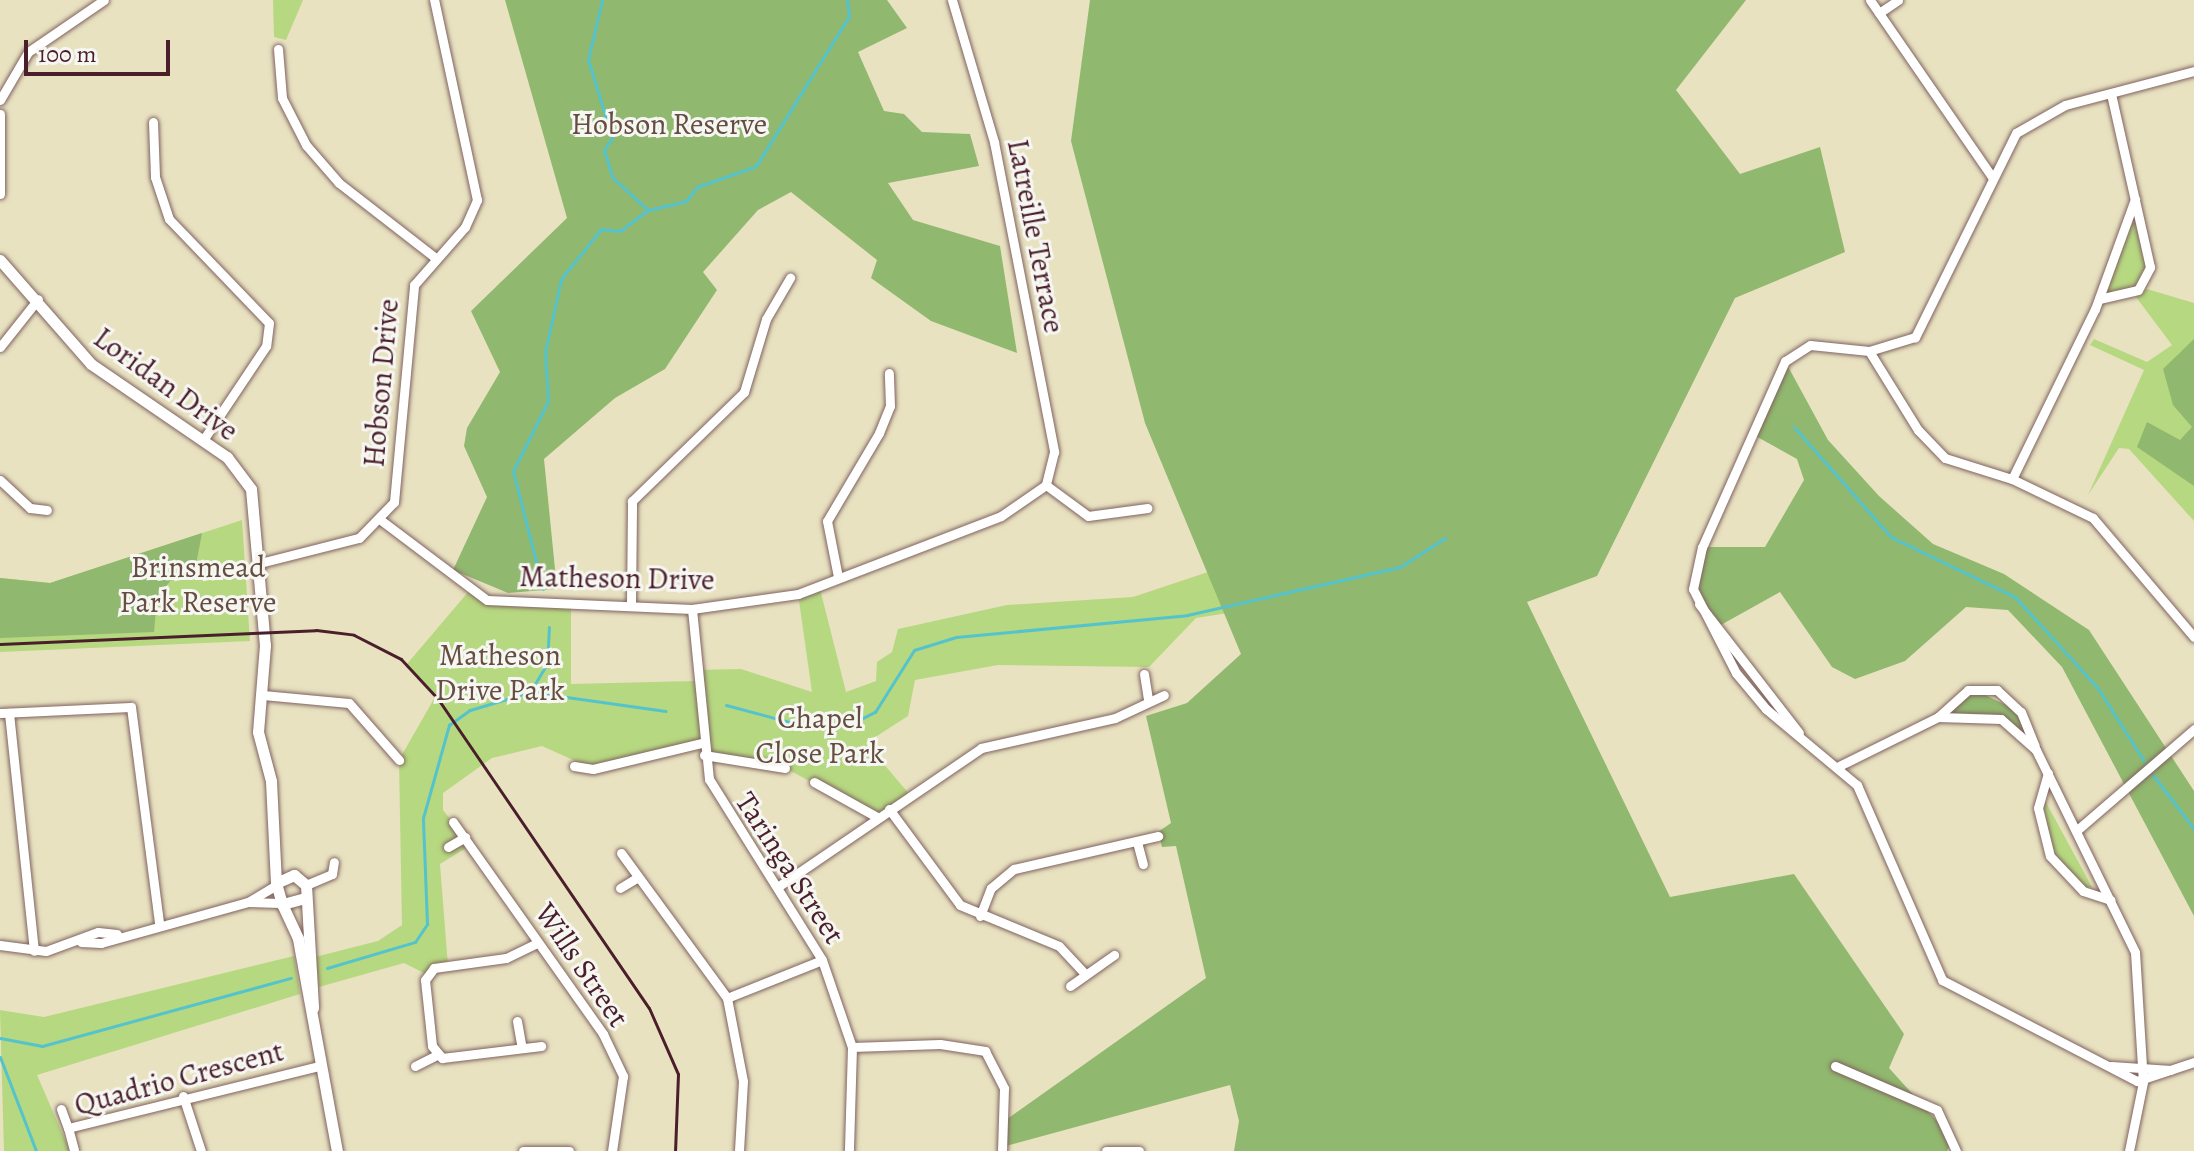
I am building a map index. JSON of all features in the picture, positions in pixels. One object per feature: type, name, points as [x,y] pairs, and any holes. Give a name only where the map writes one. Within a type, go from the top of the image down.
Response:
[{"type":"street","points":[[0,100],[28,52],[104,0]]},
{"type":"street","name":"Hobson Drive","points":[[382,521],[399,471],[409,301],[433,256],[472,219],[478,191],[434,0]]},
{"type":"street","name":"Latreille Terrace","points":[[952,0],[994,142],[1054,452],[1046,485]]},
{"type":"street","points":[[1870,0],[1992,177]]},
{"type":"street","points":[[1879,13],[1898,0]]},
{"type":"street","points":[[278,49],[282,98],[306,145],[339,183],[433,256]]},
{"type":"street","points":[[2194,71],[2111,94],[2029,122],[2006,146],[1926,322],[1899,347],[1869,351],[1810,345],[1785,361],[1702,547],[1693,589],[1736,673],[1801,736],[1839,766],[1865,802],[1942,980],[2143,1082],[2194,1062]]},
{"type":"street","points":[[2099,299],[2125,296],[2147,276],[2135,199],[2111,94]]},
{"type":"street","points":[[0,114],[0,194]]},
{"type":"street","points":[[153,122],[155,177],[169,219],[269,323],[266,346],[203,440]]},
{"type":"street","points":[[2012,479],[2099,299],[2135,199]]},
{"type":"street","name":"Loridan Drive","points":[[0,260],[101,373],[203,440],[251,489],[260,563],[263,695],[258,732],[271,781],[271,852],[281,903]]},
{"type":"street","points":[[631,603],[632,501],[744,392],[766,319],[790,278]]},
{"type":"street","points":[[0,347],[38,299]]},
{"type":"street","points":[[1869,351],[1918,430],[1945,458],[2012,479],[2093,518],[2194,637]]},
{"type":"street","points":[[838,577],[827,521],[879,433],[890,406],[889,373]]},
{"type":"street","points":[[0,480],[30,508],[47,510]]},
{"type":"street","points":[[1046,485],[1088,516],[1147,508]]},
{"type":"street","name":"Matheson Drive","points":[[382,521],[487,600],[631,603],[692,609],[798,594],[1001,516],[1046,485]]},
{"type":"street","points":[[260,563],[350,542],[382,521]]},
{"type":"street","name":"Taringa Street","points":[[692,609],[701,743],[723,812],[779,886],[822,960],[852,1047],[849,1151]]},
{"type":"street","points":[[1144,674],[1148,698]]},
{"type":"street","points":[[1839,766],[1938,717],[1968,690],[1997,690],[2021,712],[2036,750],[2111,900],[2137,962],[2143,1082],[2129,1151]]},
{"type":"street","points":[[263,695],[349,703],[399,760]]},
{"type":"street","points":[[779,886],[981,748],[1115,718],[1148,698],[1164,695]]},
{"type":"street","points":[[34,951],[5,713],[131,707],[159,923]]},
{"type":"street","points":[[1938,717],[2001,719],[2036,750]]},
{"type":"street","points":[[2076,831],[2194,729]]},
{"type":"street","points":[[574,766],[593,769],[701,743]]},
{"type":"street","points":[[704,755],[785,768]]},
{"type":"street","points":[[2048,773],[2038,808],[2050,856],[2083,891],[2111,900]]},
{"type":"street","points":[[814,782],[877,817]]},
{"type":"street","points":[[889,809],[950,894],[980,916],[1059,946],[1085,974]]},
{"type":"street","name":"Wills Street","points":[[453,822],[535,944],[603,1034],[623,1076],[612,1151]]},
{"type":"street","points":[[980,916],[991,888],[1014,869],[1158,836]]},
{"type":"street","points":[[448,847],[465,837]]},
{"type":"street","points":[[1137,842],[1143,864]]},
{"type":"street","points":[[271,852],[303,887],[312,1022]]},
{"type":"street","points":[[621,853],[727,998],[742,1068],[739,1151]]},
{"type":"street","points":[[0,945],[34,951],[81,942],[101,943],[117,934],[248,902],[281,903],[303,887],[332,874],[334,862]]},
{"type":"street","points":[[620,888],[638,877]]},
{"type":"street","points":[[248,902],[276,885],[303,887]]},
{"type":"street","points":[[281,903],[296,928],[337,1151]]},
{"type":"street","points":[[437,1055],[426,974],[506,958],[535,944]]},
{"type":"street","points":[[1070,986],[1114,955]]},
{"type":"street","points":[[727,998],[822,960]]},
{"type":"street","points":[[517,1021],[522,1048]]},
{"type":"street","points":[[852,1047],[940,1044],[985,1051],[1004,1088],[1002,1151]]},
{"type":"street","points":[[415,1066],[437,1055],[541,1046]]},
{"type":"street","name":"Quadrio Crescent","points":[[74,1150],[68,1128],[183,1096],[319,1066]]},
{"type":"street","points":[[1835,1066],[1937,1110],[1956,1151]]},
{"type":"street","points":[[2109,1066],[2175,1070]]},
{"type":"street","points":[[183,1096],[201,1151]]},
{"type":"street","points":[[61,1109],[68,1128]]},
{"type":"street","points":[[523,1151],[569,1151]]},
{"type":"street","points":[[1106,1151],[1139,1151]]},
{"type":"green space","points":[[273,0],[303,0],[286,40],[274,37]]},
{"type":"green space","name":"Hobson Reserve","points":[[505,0],[887,0],[907,28],[858,52],[884,111],[904,114],[922,132],[970,134],[979,166],[888,183],[913,220],[1000,246],[1017,353],[931,321],[871,278],[877,260],[791,192],[758,210],[703,272],[717,290],[665,369],[615,398],[544,459],[557,589],[508,593],[453,570],[487,497],[464,446],[467,428],[500,372],[471,311],[567,218]]},
{"type":"green space","points":[[1090,0],[1746,0],[1676,90],[1740,174],[1820,147],[1845,252],[1735,298],[1597,576],[1527,602],[1670,897],[1794,874],[1904,1034],[1889,1068],[1953,1139],[1947,1151],[1234,1151],[1239,1121],[1230,1085],[1002,1147],[1003,1122],[1206,978],[1176,846],[1162,847],[1158,832],[1171,823],[1146,716],[1187,703],[1241,654],[1145,423],[1071,141]]},
{"type":"green space","points":[[2132,223],[2141,223],[2148,269],[2134,289],[2105,295]]},
{"type":"green space","points":[[2147,289],[2194,303],[2194,521],[2129,449],[2119,448],[2088,495],[2144,370],[2090,345],[2094,339],[2147,362],[2172,345],[2136,297]]},
{"type":"green space","points":[[2194,339],[2194,486],[2137,447],[2147,422],[2180,440],[2192,427],[2173,405],[2163,369]]},
{"type":"green space","points":[[1785,361],[1828,440],[1879,496],[1933,544],[2004,574],[2089,630],[2194,791],[2194,916],[2062,667],[2008,610],[1966,607],[1905,661],[1855,679],[1832,667],[1780,592],[1719,626],[1693,589],[1702,547],[1765,547],[1804,480],[1797,459],[1752,434]]},
{"type":"green space","name":"Brinsmead Park Reserve","points":[[242,520],[250,641],[0,652],[0,578],[50,583]]},
{"type":"green space","name":"Brinsmead Park Reserve","points":[[202,533],[195,570],[176,573],[157,599],[154,632],[0,638],[0,578],[50,583]]},
{"type":"green space","points":[[1211,571],[1228,613],[1196,618],[1149,667],[998,665],[915,680],[908,716],[866,743],[910,795],[877,817],[785,768],[711,757],[701,743],[593,769],[542,746],[492,758],[443,793],[443,810],[471,845],[440,864],[448,966],[426,974],[404,963],[319,987],[315,957],[378,941],[402,925],[399,760],[435,697],[407,664],[469,591],[487,600],[571,605],[571,684],[695,681],[695,670],[741,669],[812,692],[798,594],[819,585],[846,692],[876,681],[877,662],[892,652],[898,629],[1007,605],[1133,597]]},
{"type":"green space","points":[[1979,692],[2016,710],[2029,739],[2000,715],[1952,713],[1963,696]]},
{"type":"green space","points":[[2042,795],[2092,887],[2082,887],[2053,858]]},
{"type":"green space","points":[[294,956],[300,994],[37,1075],[70,1151],[4,1151],[0,1010],[44,1017]]},
{"type":"waterway","points":[[602,0],[588,59],[612,138],[604,150],[612,177],[648,210]]},
{"type":"waterway","points":[[543,589],[513,471],[548,401],[545,352],[561,279],[601,229],[620,231],[648,210],[686,201],[697,187],[756,166],[849,16],[847,0]]},
{"type":"waterway","points":[[1794,427],[1891,537],[2015,597],[2097,687],[2144,761]]},
{"type":"waterway","points":[[726,705],[808,727],[853,723],[875,712],[914,650],[956,637],[1187,615],[1400,567],[1445,538]]},
{"type":"waterway","points":[[327,968],[415,942],[427,924],[423,818],[449,725],[470,710],[530,692],[547,664],[549,627]]},
{"type":"waterway","points":[[531,692],[666,711]]},
{"type":"waterway","points":[[2153,775],[2194,829]]},
{"type":"waterway","points":[[0,1038],[42,1046],[291,978]]},
{"type":"waterway","points":[[0,1057],[36,1151]]},
{"type":"railway","points":[[0,644],[316,630],[354,635],[401,659],[438,699],[649,1008],[678,1074],[675,1151]]},
{"type":"park label","name":"Matheson Drive Park","points":[[500,672]]},
{"type":"park label","name":"Chapel Close Park","points":[[820,735]]}]
